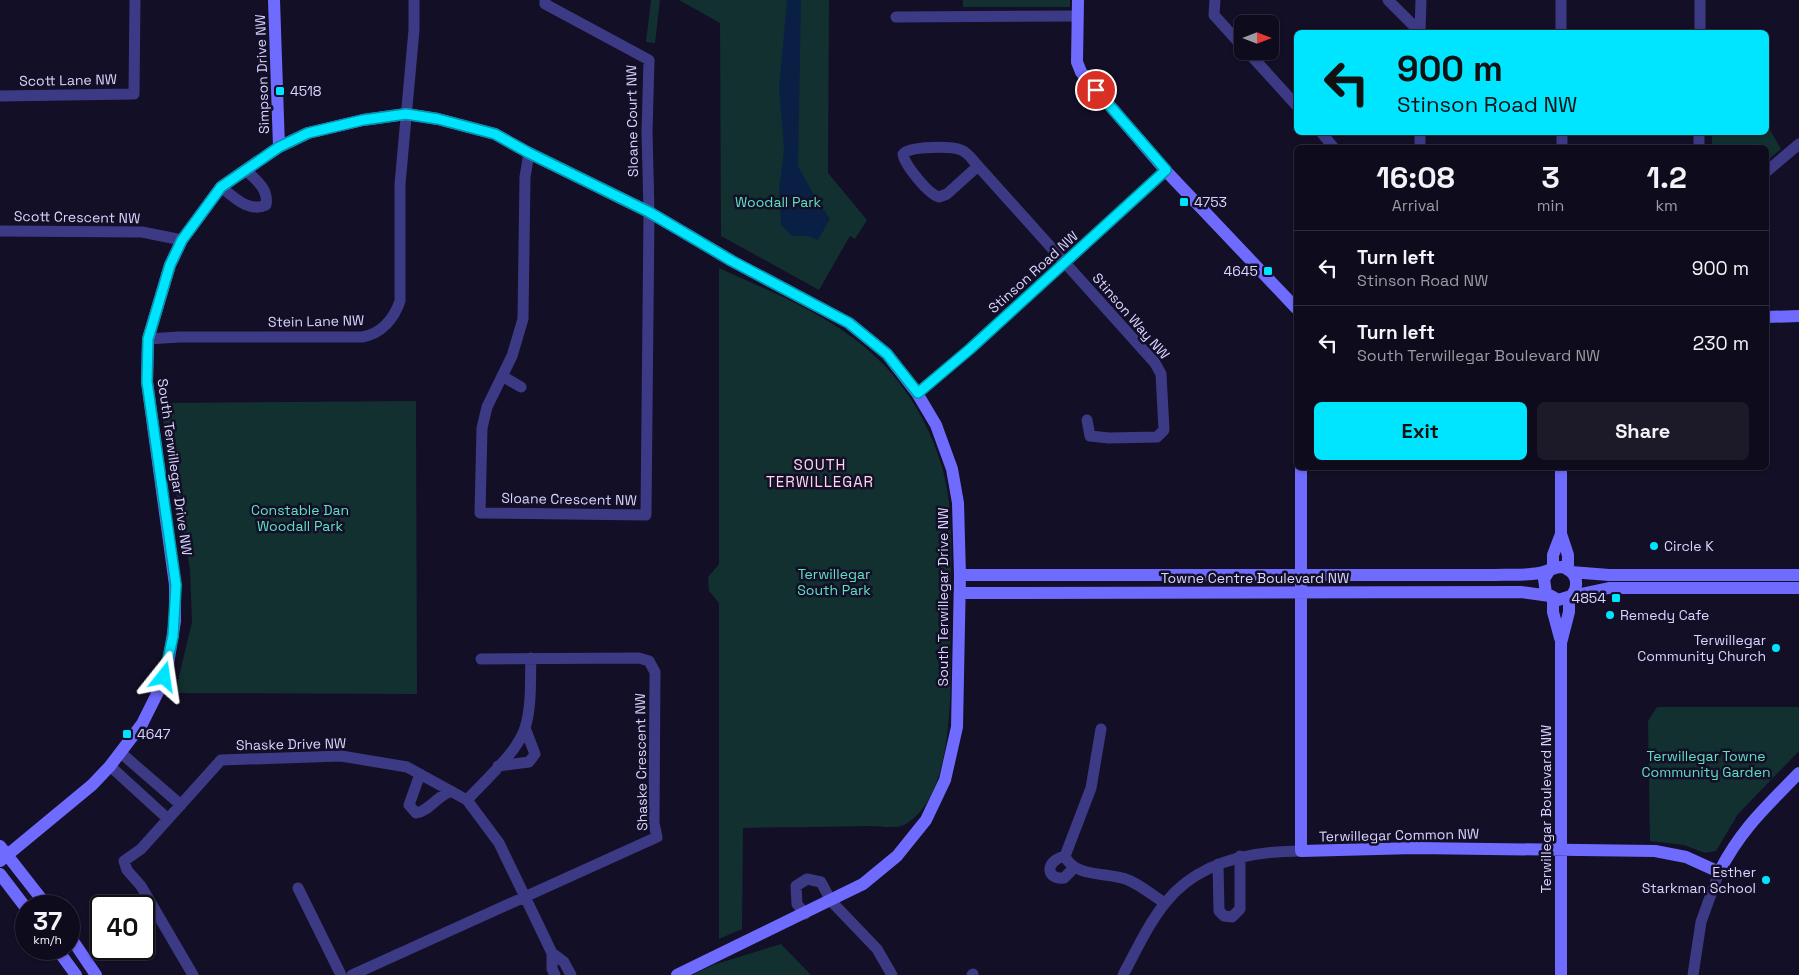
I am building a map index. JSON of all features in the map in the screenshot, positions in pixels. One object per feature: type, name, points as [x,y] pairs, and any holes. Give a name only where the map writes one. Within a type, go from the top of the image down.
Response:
[{"type":"street","name":"Scott Lane NW","points":[[0,96],[134,94],[135,0]]},
{"type":"street","name":"Simpson Drive NW","points":[[274,0],[279,147]]},
{"type":"street","name":"Stein Lane NW","points":[[148,339],[179,337],[362,337],[380,332],[397,310],[400,301],[400,184],[414,30],[414,0]]},
{"type":"street","name":"Sloane Court NW","points":[[545,0],[545,4],[649,60],[647,132],[649,212]]},
{"type":"street","points":[[1078,0],[1077,62],[1081,72],[1166,170],[1294,306]]},
{"type":"street","points":[[1215,0],[1214,15],[1234,37]]},
{"type":"street","points":[[1388,0],[1418,30]]},
{"type":"street","points":[[1420,30],[1421,0]]},
{"type":"street","points":[[1561,0],[1561,30]]},
{"type":"street","points":[[1700,0],[1700,30]]},
{"type":"street","points":[[896,17],[1078,16]]},
{"type":"street","points":[[1255,60],[1294,103]]},
{"type":"street","name":"South Terwillegar Drive NW","points":[[2,854],[92,785],[110,766],[142,724],[159,690],[168,664],[175,621],[174,574],[147,382],[148,339],[170,265],[182,240],[221,187],[279,147],[308,133],[363,120],[406,114],[438,119],[495,134],[529,153],[649,212],[732,261],[849,323],[887,354],[918,393],[936,425],[952,469],[958,503],[960,575],[957,727],[945,780],[926,820],[897,856],[863,884],[677,975]]},
{"type":"street","points":[[1323,135],[1332,145]]},
{"type":"street","points":[[1769,169],[1799,144]]},
{"type":"street","name":"Stinson Way NW","points":[[978,166],[947,194],[939,197],[931,194],[906,163],[902,154],[911,148],[953,148],[966,152],[1155,363],[1161,374],[1164,430],[1157,437],[1109,438],[1090,436],[1087,420]]},
{"type":"street","name":"Sloane Crescent NW","points":[[529,153],[525,177],[523,319],[512,356],[487,407],[482,428],[480,513],[646,515],[649,212]]},
{"type":"street","points":[[221,187],[248,206],[261,208],[266,205],[267,199],[262,185],[246,170]]},
{"type":"street","name":"Stinson Road NW","points":[[918,393],[1066,263],[1166,170]]},
{"type":"street","name":"Scott Crescent NW","points":[[0,231],[142,232],[182,240]]},
{"type":"street","points":[[1769,316],[1799,316]]},
{"type":"street","points":[[502,376],[521,387]]},
{"type":"street","name":"Terwillegar Common NW","points":[[1301,470],[1301,851],[1415,848],[1666,852],[1693,859],[1719,872]]},
{"type":"street","points":[[1561,470],[1561,534],[1568,555],[1570,571],[1577,584],[1570,597]]},
{"type":"street","points":[[1561,534],[1553,555],[1551,570],[1544,584],[1551,597],[1563,600],[1609,588],[1799,588]]},
{"type":"street","points":[[1551,570],[1558,567],[1570,571],[1609,575],[1799,575]]},
{"type":"street","name":"Towne Centre Boulevard NW","points":[[960,575],[1500,575],[1532,574],[1551,570]]},
{"type":"street","name":"Towne Centre Boulevard NW","points":[[960,593],[1300,594],[1520,592],[1551,597]]},
{"type":"street","name":"Terwillegar Boulevard NW","points":[[1551,597],[1561,643]]},
{"type":"street","name":"Terwillegar Boulevard NW","points":[[1561,975],[1561,643],[1569,612],[1570,597]]},
{"type":"street","points":[[467,800],[516,745],[525,728],[530,699],[531,658]]},
{"type":"street","name":"Shaske Crescent NW","points":[[481,659],[639,658],[649,661],[653,665],[655,672],[654,823],[657,837],[525,898]]},
{"type":"street","points":[[498,766],[529,762],[535,754],[525,728]]},
{"type":"street","points":[[1065,856],[1091,788],[1101,729]]},
{"type":"street","points":[[121,753],[181,805]]},
{"type":"street","name":"Shaske Drive NW","points":[[193,975],[141,886],[127,870],[124,861],[141,850],[222,760],[341,756],[407,767],[467,800],[499,843],[552,953],[552,969],[555,975]]},
{"type":"street","points":[[110,766],[168,819]]},
{"type":"street","points":[[1693,975],[1701,922],[1719,872],[1733,846],[1756,816],[1799,773]]},
{"type":"street","points":[[420,774],[408,805],[416,813],[426,810],[440,795],[451,791]]},
{"type":"street","points":[[1123,975],[1165,903],[1192,879],[1218,864],[1240,856],[1268,852],[1301,851]]},
{"type":"street","points":[[2,854],[37,895]]},
{"type":"street","points":[[1065,856],[1074,868],[1128,880],[1165,903]]},
{"type":"street","points":[[1065,856],[1053,860],[1050,865],[1052,874],[1055,877],[1064,878],[1074,868]]},
{"type":"street","points":[[1218,864],[1219,911],[1224,916],[1232,917],[1240,909],[1240,856]]},
{"type":"street","points":[[0,874],[16,895]]},
{"type":"street","points":[[805,914],[797,904],[796,886],[801,882],[813,879],[821,882],[831,901],[877,948],[892,975]]},
{"type":"street","points":[[298,888],[341,975]]},
{"type":"street","points":[[352,975],[525,898]]},
{"type":"street","points":[[80,951],[96,975]]},
{"type":"street","name":"Shaske Drive NW","points":[[552,953],[564,962],[571,975]]},
{"type":"street","points":[[65,960],[76,975]]},
{"type":"green space","points":[[651,0],[660,0],[655,43],[646,42]]},
{"type":"green space","name":"Woodall Park","points":[[679,0],[829,0],[828,173],[867,220],[855,239],[850,236],[819,290],[721,236],[720,23]]},
{"type":"green space","points":[[963,0],[1070,0],[1070,7],[963,7]]},
{"type":"green space","points":[[1769,128],[1781,149],[1769,159],[1769,145],[1712,145],[1712,135],[1769,135]]},
{"type":"green space","name":"Terwillegar South Park","points":[[719,268],[803,307],[830,322],[877,358],[898,381],[916,407],[933,441],[942,466],[949,503],[951,530],[951,665],[948,728],[943,759],[935,787],[922,809],[904,825],[897,827],[743,828],[742,929],[719,939],[719,603],[709,591],[708,577],[719,564]]},
{"type":"green space","name":"Constable Dan Woodall Park","points":[[416,401],[417,694],[175,693],[192,622],[190,569],[160,403]]},
{"type":"green space","name":"Terwillegar Towne Community Garden","points":[[1657,707],[1799,707],[1799,751],[1738,814],[1716,851],[1705,853],[1684,845],[1650,841],[1648,721]]},
{"type":"green space","points":[[781,944],[811,975],[692,975],[713,965]]},
{"type":"water","points":[[787,0],[801,0],[798,166],[816,199],[830,219],[818,240],[808,236],[792,236],[781,225],[779,190],[784,149],[779,89]]},
{"type":"place","name":"4518","points":[[280,91]]},
{"type":"place","name":"4753","points":[[1184,202]]},
{"type":"place","name":"4645","points":[[1268,271]]},
{"type":"place","name":"Circle K","points":[[1654,546]]},
{"type":"place","name":"4854","points":[[1616,598]]},
{"type":"place","name":"Remedy Cafe","points":[[1610,615]]},
{"type":"place","name":"Terwillegar Community Church","points":[[1776,648]]},
{"type":"place","name":"4647","points":[[127,734]]},
{"type":"place","name":"Esther Starkman School","points":[[1766,880]]},
{"type":"district","name":"SOUTH TERWILLEGAR","points":[[820,472]]},
{"type":"route","points":[[164,677],[171,650],[175,621],[176,585],[147,382],[148,339],[170,265],[182,240],[221,187],[279,147],[308,133],[363,120],[406,114],[438,119],[495,134],[529,153],[649,212],[732,261],[849,323],[887,354],[918,393],[970,349],[1166,170],[1096,90]]}]
